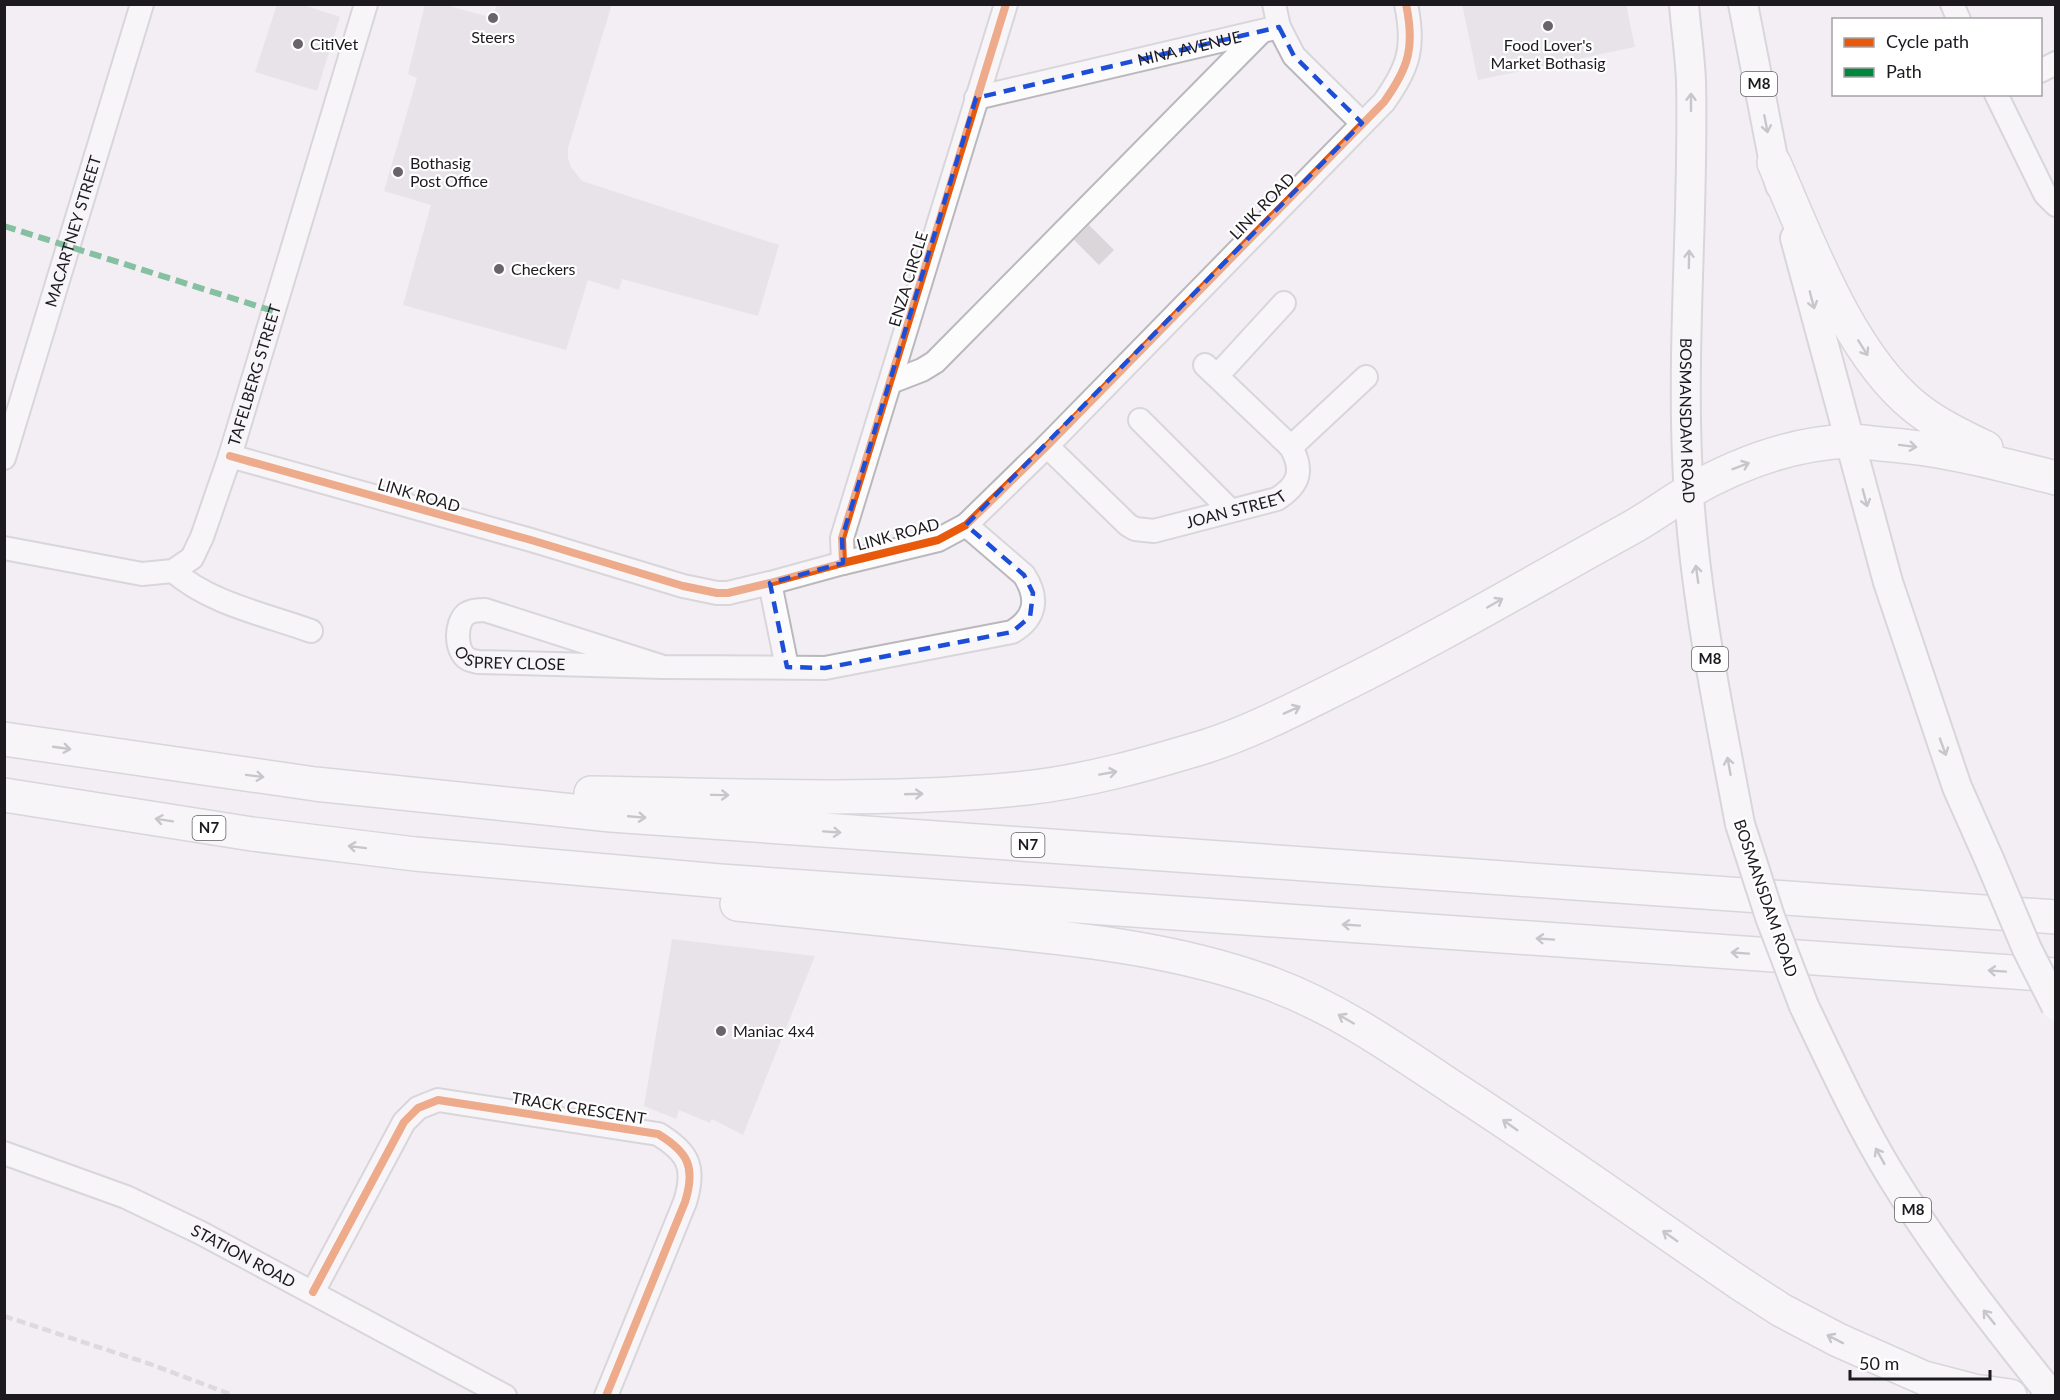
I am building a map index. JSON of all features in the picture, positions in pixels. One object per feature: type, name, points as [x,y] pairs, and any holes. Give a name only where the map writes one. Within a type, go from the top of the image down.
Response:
[{"type":"highway","points":[[1774,163],[1831,290],[1874,366],[1914,406],[1941,425],[1986,448],[2055,477]]},
{"type":"highway","points":[[473,801],[490,795],[514,793],[861,796],[953,793],[1028,787],[1125,770],[1212,744],[1325,694],[1444,632],[1639,524],[1689,492],[1729,471],[1774,453],[1850,441],[1907,445],[1961,454],[2055,477]]},
{"type":"highway","name":"N7","points":[[4,739],[315,784],[722,824],[2055,917]]},
{"type":"highway","name":"N7","points":[[4,795],[252,834],[415,854],[720,881],[2055,975]]},
{"type":"highway","points":[[415,854],[451,873],[1064,938],[1150,950],[1244,975],[1314,1002],[1384,1042],[1781,1310],[1838,1340],[1924,1378],[1974,1391],[2010,1395]]},
{"type":"main road","name":"BOSMANSDAM ROAD","points":[[1684,4],[1691,79],[1686,392],[1689,492],[1696,569],[1706,637],[1740,824],[1770,917],[1804,1006],[1851,1105],[1900,1190],[1979,1304],[2052,1395]]},
{"type":"main road","name":"M8","points":[[1743,4],[1774,163],[1888,582],[1923,692],[1957,787],[2027,949],[2055,1006]]},
{"type":"street","name":"MACARTNEY STREET","points":[[4,458],[142,4]]},
{"type":"street","name":"TAFELBERG STREET","points":[[173,571],[192,558],[202,537],[230,456],[366,4]]},
{"type":"street","name":"ENZA CIRCLE","points":[[843,563],[842,538],[1006,4]]},
{"type":"street","points":[[891,382],[922,370],[935,362],[1270,30],[1274,4]]},
{"type":"street","name":"LINK ROAD","points":[[230,456],[707,592],[728,593],[938,540],[966,525],[1047,446],[1384,102],[1401,77],[1409,52],[1411,27],[1406,4]]},
{"type":"street","points":[[1952,4],[1958,18]]},
{"type":"street","name":"NINA AVENUE","points":[[976,98],[1270,30]]},
{"type":"street","points":[[1270,30],[1362,123]]},
{"type":"street","points":[[1997,96],[2045,194],[2055,205]]},
{"type":"street","points":[[1284,303],[1211,371],[1291,447],[1366,377]]},
{"type":"street","points":[[1140,420],[1230,510]]},
{"type":"street","name":"JOAN STREET","points":[[1047,446],[1128,525],[1135,529],[1154,531],[1276,499],[1291,489],[1298,473],[1298,465],[1291,447]]},
{"type":"street","name":"OSPREY CLOSE","points":[[663,667],[485,610],[475,610],[466,615],[461,622],[458,636],[461,650],[468,659],[478,662],[663,667],[825,668],[1012,632],[1023,626],[1030,617],[1033,593],[1030,584],[1024,575],[966,525]]},
{"type":"street","points":[[4,548],[142,574],[173,571],[188,584],[212,596],[311,631]]},
{"type":"street","points":[[770,583],[787,667]]},
{"type":"street","name":"TRACK CRESCENT","points":[[313,1292],[404,1122],[418,1108],[438,1100],[658,1134],[676,1145],[685,1158],[690,1171],[691,1185],[606,1395]]},
{"type":"street","name":"STATION ROAD","points":[[4,1153],[126,1197],[201,1233],[505,1395]]},
{"type":"highlighted area","points":[[1279,27],[1294,56],[1362,123],[966,525],[1024,575],[1033,593],[1030,617],[1012,632],[825,668],[787,667],[770,583],[843,563],[842,538],[976,98]]},
{"type":"building","name":"CitiVet","points":[[277,4],[301,4],[340,17],[317,91],[255,72]]},
{"type":"building","points":[[425,4],[442,4],[493,18],[497,4],[612,4],[568,148],[571,167],[582,181],[779,245],[758,316],[622,279],[619,290],[588,280],[566,350],[403,305],[431,205],[384,191],[417,78],[408,74]]},
{"type":"building","name":"Food Lover's Market Bothasig","points":[[1462,4],[1626,4],[1635,47],[1478,80]]},
{"type":"building","points":[[1089,225],[1114,250],[1099,265],[1074,240]]},
{"type":"building","name":"Maniac 4x4","points":[[672,939],[815,956],[743,1135],[712,1119],[710,1123],[679,1110],[676,1119],[644,1106]]},
{"type":"railway","points":[[4,1316],[150,1364],[235,1396]]},
{"type":"marked path","points":[[4,226],[273,311]]},
{"type":"cycle path","points":[[843,563],[842,538],[1006,4]]},
{"type":"cycle path","points":[[230,456],[531,540],[683,586],[717,593],[728,593],[770,583],[938,540],[966,525],[1047,446],[1384,102],[1399,78],[1408,56],[1410,33],[1406,4]]},
{"type":"cycle path","points":[[313,1292],[404,1122],[418,1108],[438,1100],[658,1134],[683,1154],[689,1170],[688,1190],[606,1396]]},
{"type":"place","name":"Steers","points":[[493,18]]},
{"type":"place","name":"Food Lover's Market Bothasig","points":[[1548,26]]},
{"type":"place","name":"CitiVet","points":[[298,44]]},
{"type":"place","name":"Bothasig Post Office","points":[[398,172]]},
{"type":"place","name":"Checkers","points":[[499,269]]},
{"type":"place","name":"Maniac 4x4","points":[[721,1031]]}]
